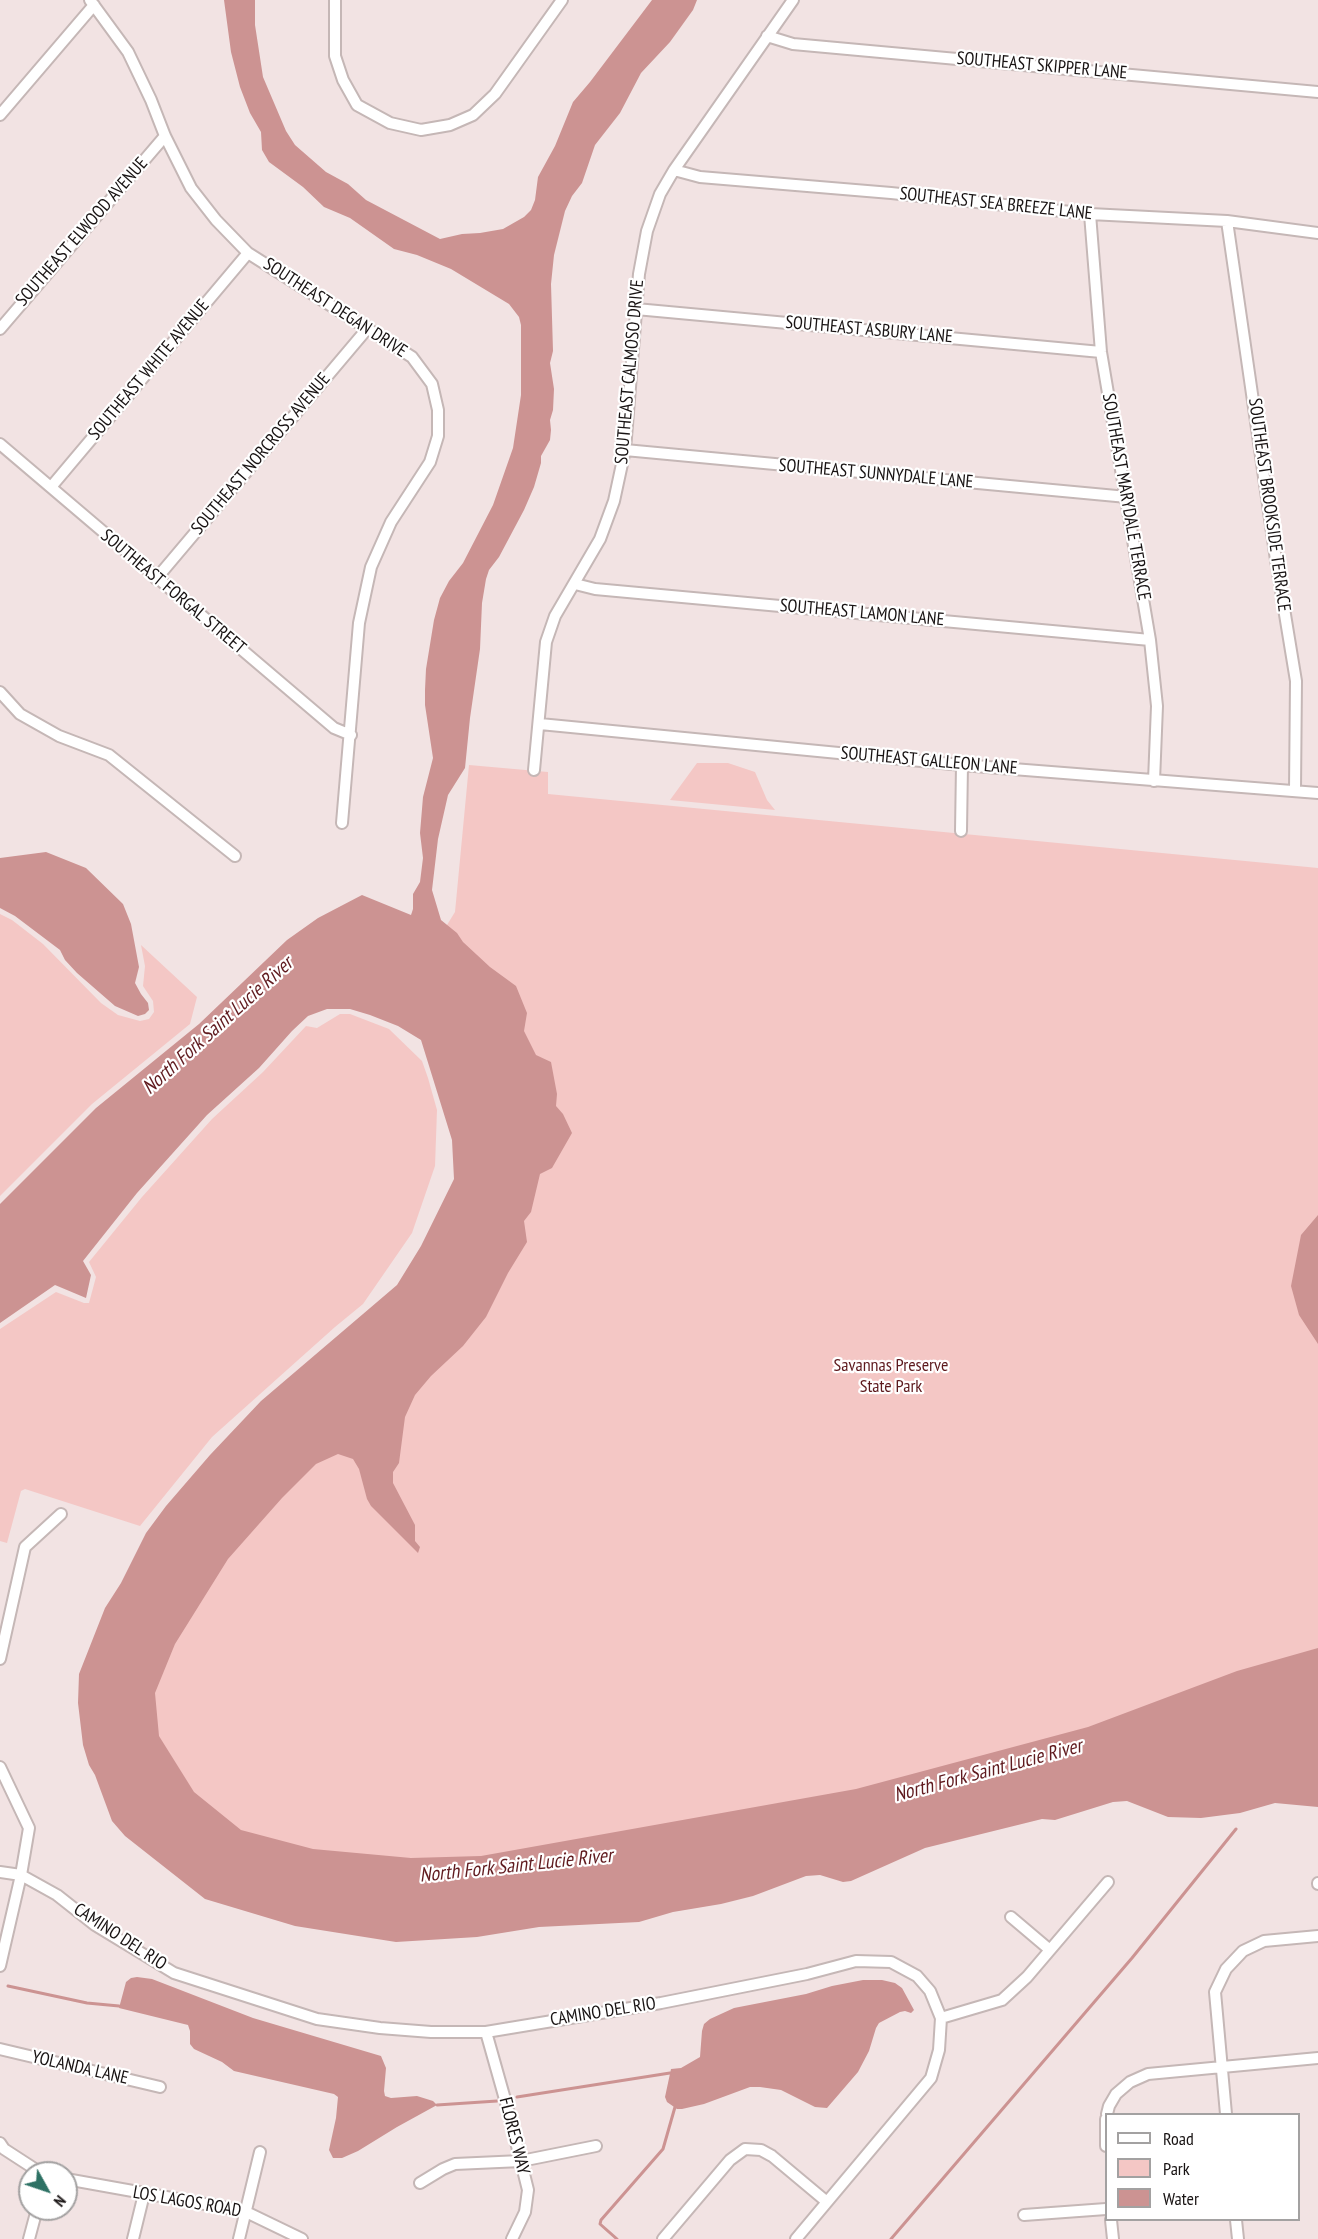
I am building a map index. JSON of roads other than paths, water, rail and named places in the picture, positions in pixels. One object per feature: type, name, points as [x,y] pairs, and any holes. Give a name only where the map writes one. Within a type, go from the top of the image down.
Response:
[{"type":"street","points":[[335,0],[335,56],[357,105],[390,123],[421,130],[450,125],[473,115],[495,94],[562,0]]},
{"type":"street","name":"SOUTHEAST CALMOSO DRIVE","points":[[534,770],[546,642],[555,616],[600,539],[614,501],[625,450],[639,274],[647,231],[660,194],[674,170],[793,0]]},
{"type":"street","points":[[0,115],[92,3]]},
{"type":"street","name":"SOUTHEAST DEGAN DRIVE","points":[[92,3],[128,52],[191,188],[216,220],[248,253],[411,357],[432,384],[438,410],[438,436],[430,462],[392,522],[371,567],[359,623],[342,823]]},
{"type":"street","name":"SOUTHEAST SKIPPER LANE","points":[[767,36],[793,44],[1318,92]]},
{"type":"street","name":"SOUTHEAST ELWOOD AVENUE","points":[[0,328],[165,136]]},
{"type":"street","name":"SOUTHEAST SEA BREEZE LANE","points":[[674,170],[700,177],[891,193],[1090,214],[1227,221],[1318,233]]},
{"type":"street","name":"SOUTHEAST MARYDALE TERRACE","points":[[1090,214],[1101,352],[1150,640],[1157,706],[1154,781]]},
{"type":"street","name":"SOUTHEAST BROOKSIDE TERRACE","points":[[1227,221],[1276,560],[1296,681],[1295,790]]},
{"type":"street","name":"SOUTHEAST WHITE AVENUE","points":[[51,487],[248,253]]},
{"type":"street","name":"SOUTHEAST ASBURY LANE","points":[[636,309],[1101,352]]},
{"type":"street","name":"SOUTHEAST NORCROSS AVENUE","points":[[156,579],[367,329]]},
{"type":"street","name":"SOUTHEAST FORGAL STREET","points":[[0,444],[334,728],[351,735]]},
{"type":"street","name":"SOUTHEAST SUNNYDALE LANE","points":[[625,450],[1127,497]]},
{"type":"street","name":"SOUTHEAST LAMON LANE","points":[[575,584],[595,589],[1150,640]]},
{"type":"street","points":[[0,692],[20,714],[59,736],[109,755],[235,856]]},
{"type":"street","name":"SOUTHEAST GALLEON LANE","points":[[540,724],[962,765],[1318,793]]},
{"type":"street","points":[[961,831],[962,765]]},
{"type":"street","points":[[0,1659],[25,1547],[61,1514]]},
{"type":"street","points":[[0,1767],[29,1828],[21,1875],[0,1966]]},
{"type":"street","name":"CAMINO DEL RIO","points":[[0,1872],[21,1875],[57,1895],[95,1925],[174,1973],[317,2019],[380,2028],[486,2032],[672,2001],[807,1974],[856,1961],[891,1962],[917,1976],[930,1991],[941,2018],[939,2050],[932,2078],[796,2239]]},
{"type":"street","points":[[941,2018],[1002,2000],[1028,1977],[1108,1882]]},
{"type":"street","points":[[1011,1917],[1050,1950]]},
{"type":"street","points":[[1226,2113],[1215,1992],[1226,1970],[1243,1951],[1264,1941],[1318,1936]]},
{"type":"street","name":"FLORES WAY","points":[[486,2032],[521,2161],[528,2197],[523,2219],[512,2239]]},
{"type":"street","name":"YOLANDA LANE","points":[[0,2049],[160,2087]]},
{"type":"street","points":[[1107,2113],[1116,2094],[1130,2082],[1148,2074],[1318,2058]]},
{"type":"street","points":[[0,2143],[4,2149],[22,2161]]},
{"type":"street","points":[[420,2183],[455,2164],[521,2161],[596,2146]]},
{"type":"street","points":[[663,2239],[730,2160],[745,2149],[761,2150],[772,2156],[827,2202]]},
{"type":"street","points":[[239,2239],[260,2152]]},
{"type":"street","name":"LOS LAGOS ROAD","points":[[78,2182],[244,2211],[302,2239]]},
{"type":"street","points":[[133,2239],[144,2194]]},
{"type":"street","points":[[1024,2215],[1105,2209]]},
{"type":"street","points":[[29,2239],[34,2221]]},
{"type":"street","points":[[1111,2221],[1113,2239]]},
{"type":"street","points":[[1236,2221],[1238,2239]]},
{"type":"water","name":"North Fork Saint Lucie River","points":[[224,0],[255,0],[255,25],[263,77],[286,131],[295,145],[326,172],[348,184],[366,200],[440,239],[503,229],[524,217],[531,210],[535,200],[538,177],[555,146],[573,102],[652,0],[697,0],[693,10],[670,42],[641,73],[620,113],[595,145],[582,183],[572,196],[565,211],[554,255],[551,284],[553,351],[550,363],[554,389],[550,440],[541,456],[534,487],[524,510],[486,579],[465,768],[448,795],[438,839],[432,890],[441,920],[490,967],[516,986],[527,1013],[524,1031],[536,1055],[551,1062],[557,1094],[556,1106],[563,1114],[572,1133],[552,1168],[540,1174],[531,1212],[524,1221],[527,1242],[508,1273],[486,1317],[463,1346],[431,1376],[415,1395],[405,1417],[399,1463],[393,1472],[393,1483],[415,1525],[415,1541],[420,1547],[418,1553],[371,1506],[359,1469],[353,1459],[338,1454],[316,1464],[282,1498],[228,1559],[175,1644],[155,1693],[159,1736],[194,1792],[241,1830],[313,1849],[411,1858],[481,1856],[856,1789],[1088,1727],[1237,1671],[1318,1648],[1318,1807],[1275,1803],[1240,1813],[1201,1818],[1168,1817],[1127,1801],[1113,1802],[1055,1820],[1042,1819],[925,1848],[851,1881],[843,1882],[820,1875],[806,1876],[753,1896],[673,1912],[639,1922],[539,1927],[477,1937],[396,1942],[295,1926],[205,1899],[125,1836],[112,1821],[83,1745],[78,1703],[79,1674],[105,1608],[121,1583],[146,1533],[210,1455],[261,1401],[397,1285],[421,1246],[454,1179],[452,1140],[421,1040],[398,1026],[370,1015],[350,1009],[327,1009],[308,1016],[292,1031],[259,1068],[207,1115],[137,1193],[83,1261],[91,1275],[86,1298],[55,1285],[0,1323],[0,1204],[96,1108],[199,1024],[287,940],[318,918],[362,895],[411,915],[413,894],[420,882],[423,858],[420,833],[423,797],[433,758],[425,690],[434,620],[440,598],[449,581],[463,563],[493,505],[513,448],[521,395],[521,325],[519,317],[509,304],[451,269],[417,255],[394,249],[350,218],[324,207],[303,187],[269,162],[262,150],[261,132],[250,113],[240,87],[231,52]]},
{"type":"water","points":[[46,852],[86,868],[123,904],[131,924],[139,967],[135,983],[148,1003],[149,1010],[145,1014],[138,1016],[115,1006],[77,973],[65,960],[60,950],[15,916],[0,908],[0,858]]},
{"type":"water","points":[[1318,1215],[1318,1344],[1299,1315],[1291,1286],[1301,1235]]},
{"type":"water","points":[[137,1977],[152,1979],[253,2018],[381,2056],[386,2068],[385,2096],[391,2098],[417,2096],[433,2101],[437,2105],[358,2151],[342,2158],[333,2158],[329,2150],[338,2097],[334,2094],[234,2071],[222,2062],[194,2049],[190,2044],[188,2025],[119,2008],[126,1982]]},
{"type":"water","points":[[863,1980],[895,1983],[902,1988],[914,2010],[911,2013],[900,2012],[879,2023],[869,2051],[858,2072],[827,2108],[815,2107],[781,2090],[760,2087],[750,2087],[704,2104],[682,2109],[677,2109],[667,2102],[665,2097],[671,2069],[681,2068],[700,2057],[702,2031],[704,2024],[710,2019],[734,2008]]},
{"type":"waterway","points":[[891,2239],[1132,1958],[1236,1829]]},
{"type":"waterway","points":[[8,1986],[87,2003],[119,2006]]},
{"type":"waterway","points":[[517,2097],[670,2073]]},
{"type":"waterway","points":[[437,2105],[497,2101]]},
{"type":"waterway","points":[[617,2239],[600,2224],[601,2220],[663,2149],[675,2107]]},
{"type":"park label","name":"Savannas Preserve State Park","points":[[891,1376]]}]
